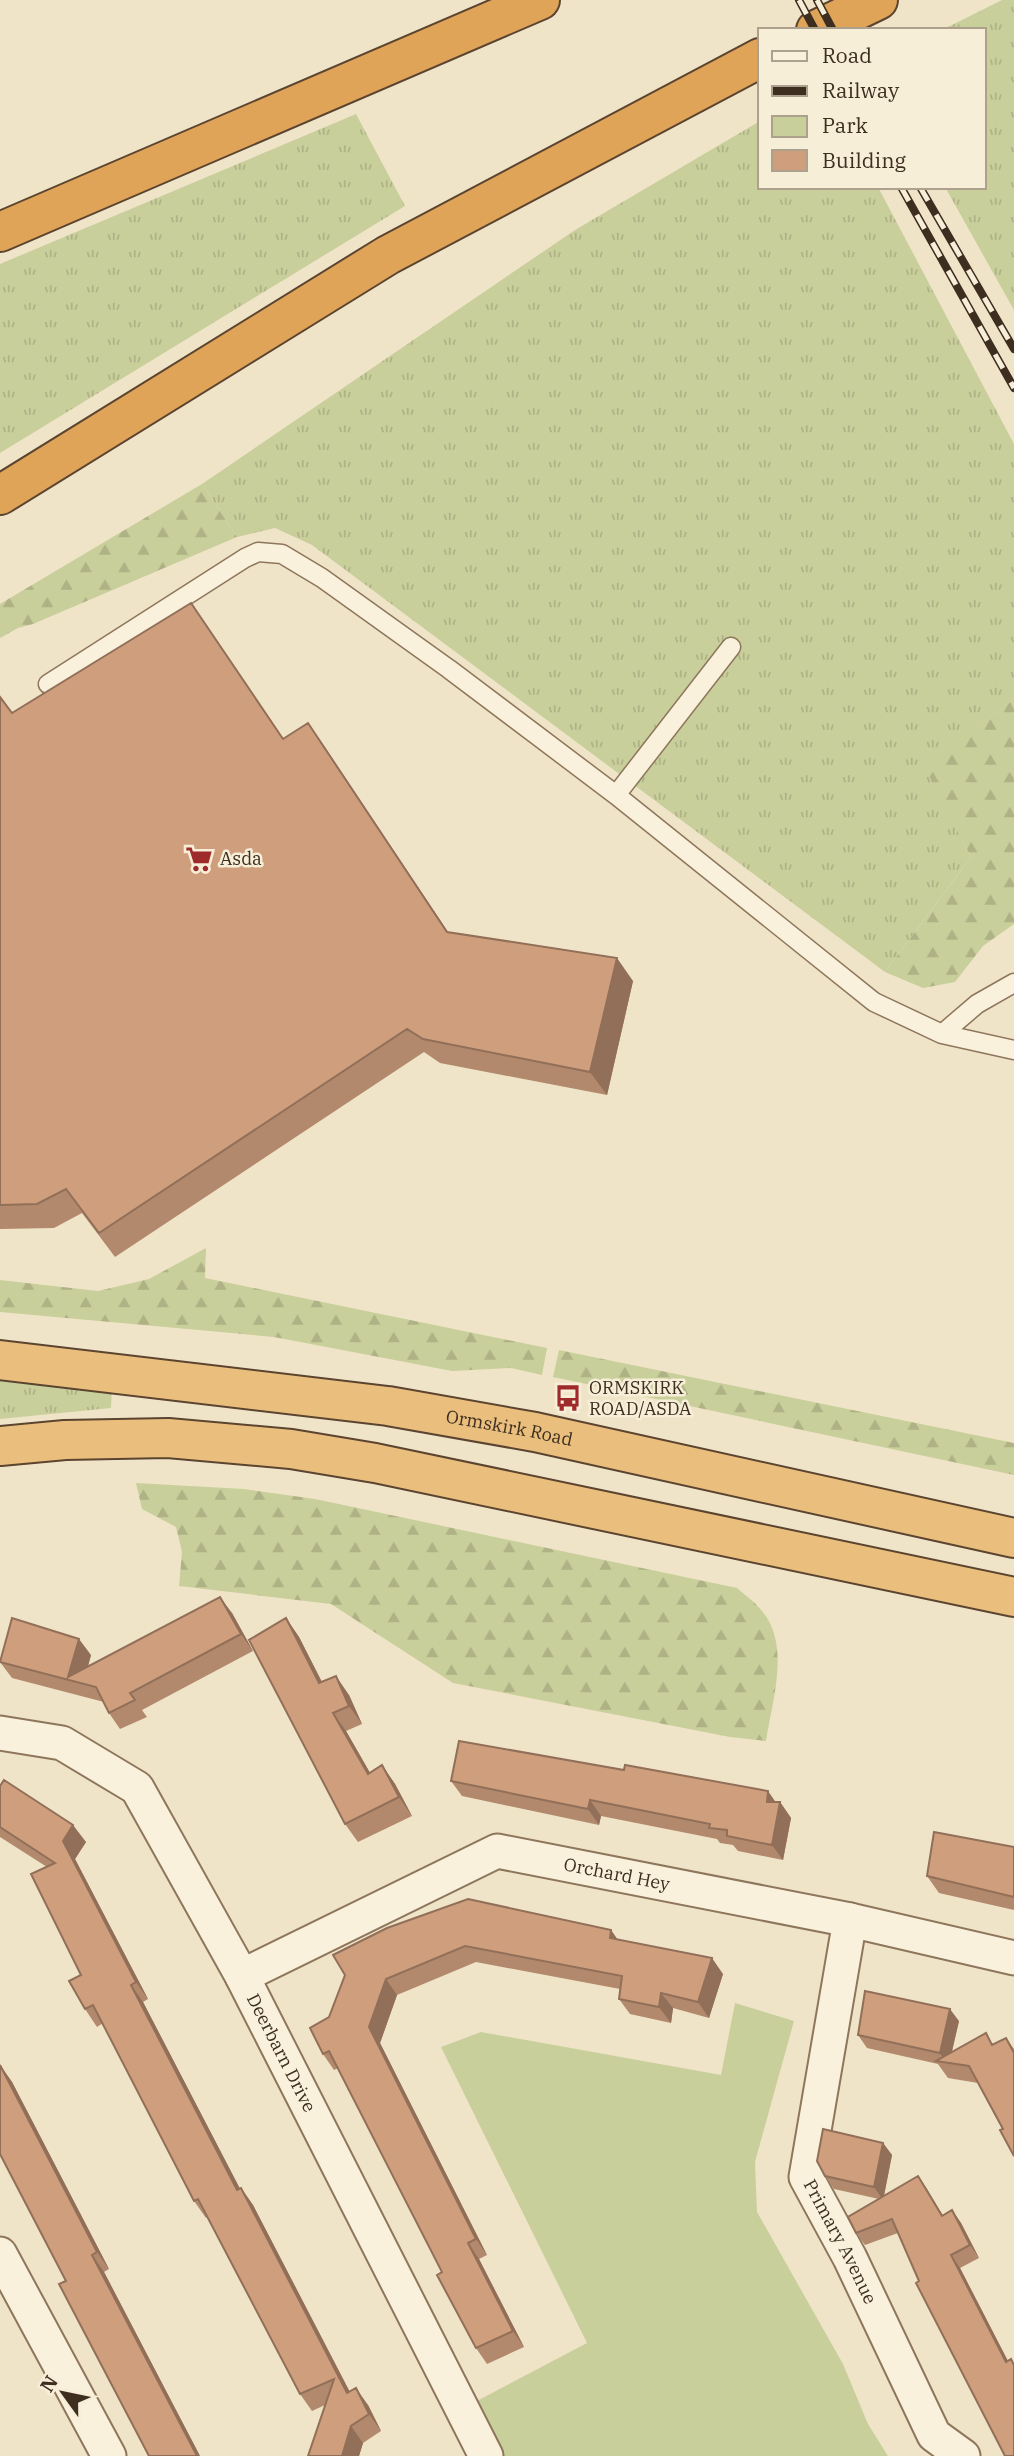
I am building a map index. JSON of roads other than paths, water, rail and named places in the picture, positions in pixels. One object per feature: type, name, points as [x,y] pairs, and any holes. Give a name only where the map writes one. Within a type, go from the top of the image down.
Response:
[{"type":"highway","points":[[0,232],[540,0]]},
{"type":"highway","points":[[820,28],[878,0]]},
{"type":"highway","points":[[0,495],[388,255],[758,59]]},
{"type":"highway","name":"Ormskirk Road","points":[[0,1360],[388,1406],[535,1432],[1014,1538]]},
{"type":"highway","points":[[0,1446],[65,1440],[168,1438],[291,1449],[375,1463],[1014,1597]]},
{"type":"street","name":"Deerbarn Drive","points":[[0,1733],[62,1743],[137,1788],[242,1976],[486,2456]]},
{"type":"street","name":"Orchard Hey","points":[[242,1976],[498,1851],[849,1920],[1014,1958]]},
{"type":"street","name":"Primary Avenue","points":[[849,1920],[806,2177],[850,2258],[934,2435],[963,2456]]},
{"type":"street","points":[[0,2254],[109,2456]]},
{"type":"lane","points":[[48,684],[245,558],[258,552],[282,554],[322,578],[449,669],[616,795],[874,1002],[942,1034],[1014,1050]]},
{"type":"lane","points":[[616,795],[731,647]]},
{"type":"lane","points":[[942,1034],[977,1004],[1014,983]]},
{"type":"railway","points":[[799,0],[814,28]]},
{"type":"railway","points":[[817,0],[832,28]]},
{"type":"railway","points":[[902,189],[1014,388]]},
{"type":"railway","points":[[921,189],[1014,349]]},
{"type":"place","name":"Asda","points":[[199,859]]},
{"type":"place","name":"ORMSKIRK ROAD/ASDA","points":[[568,1398]]}]
